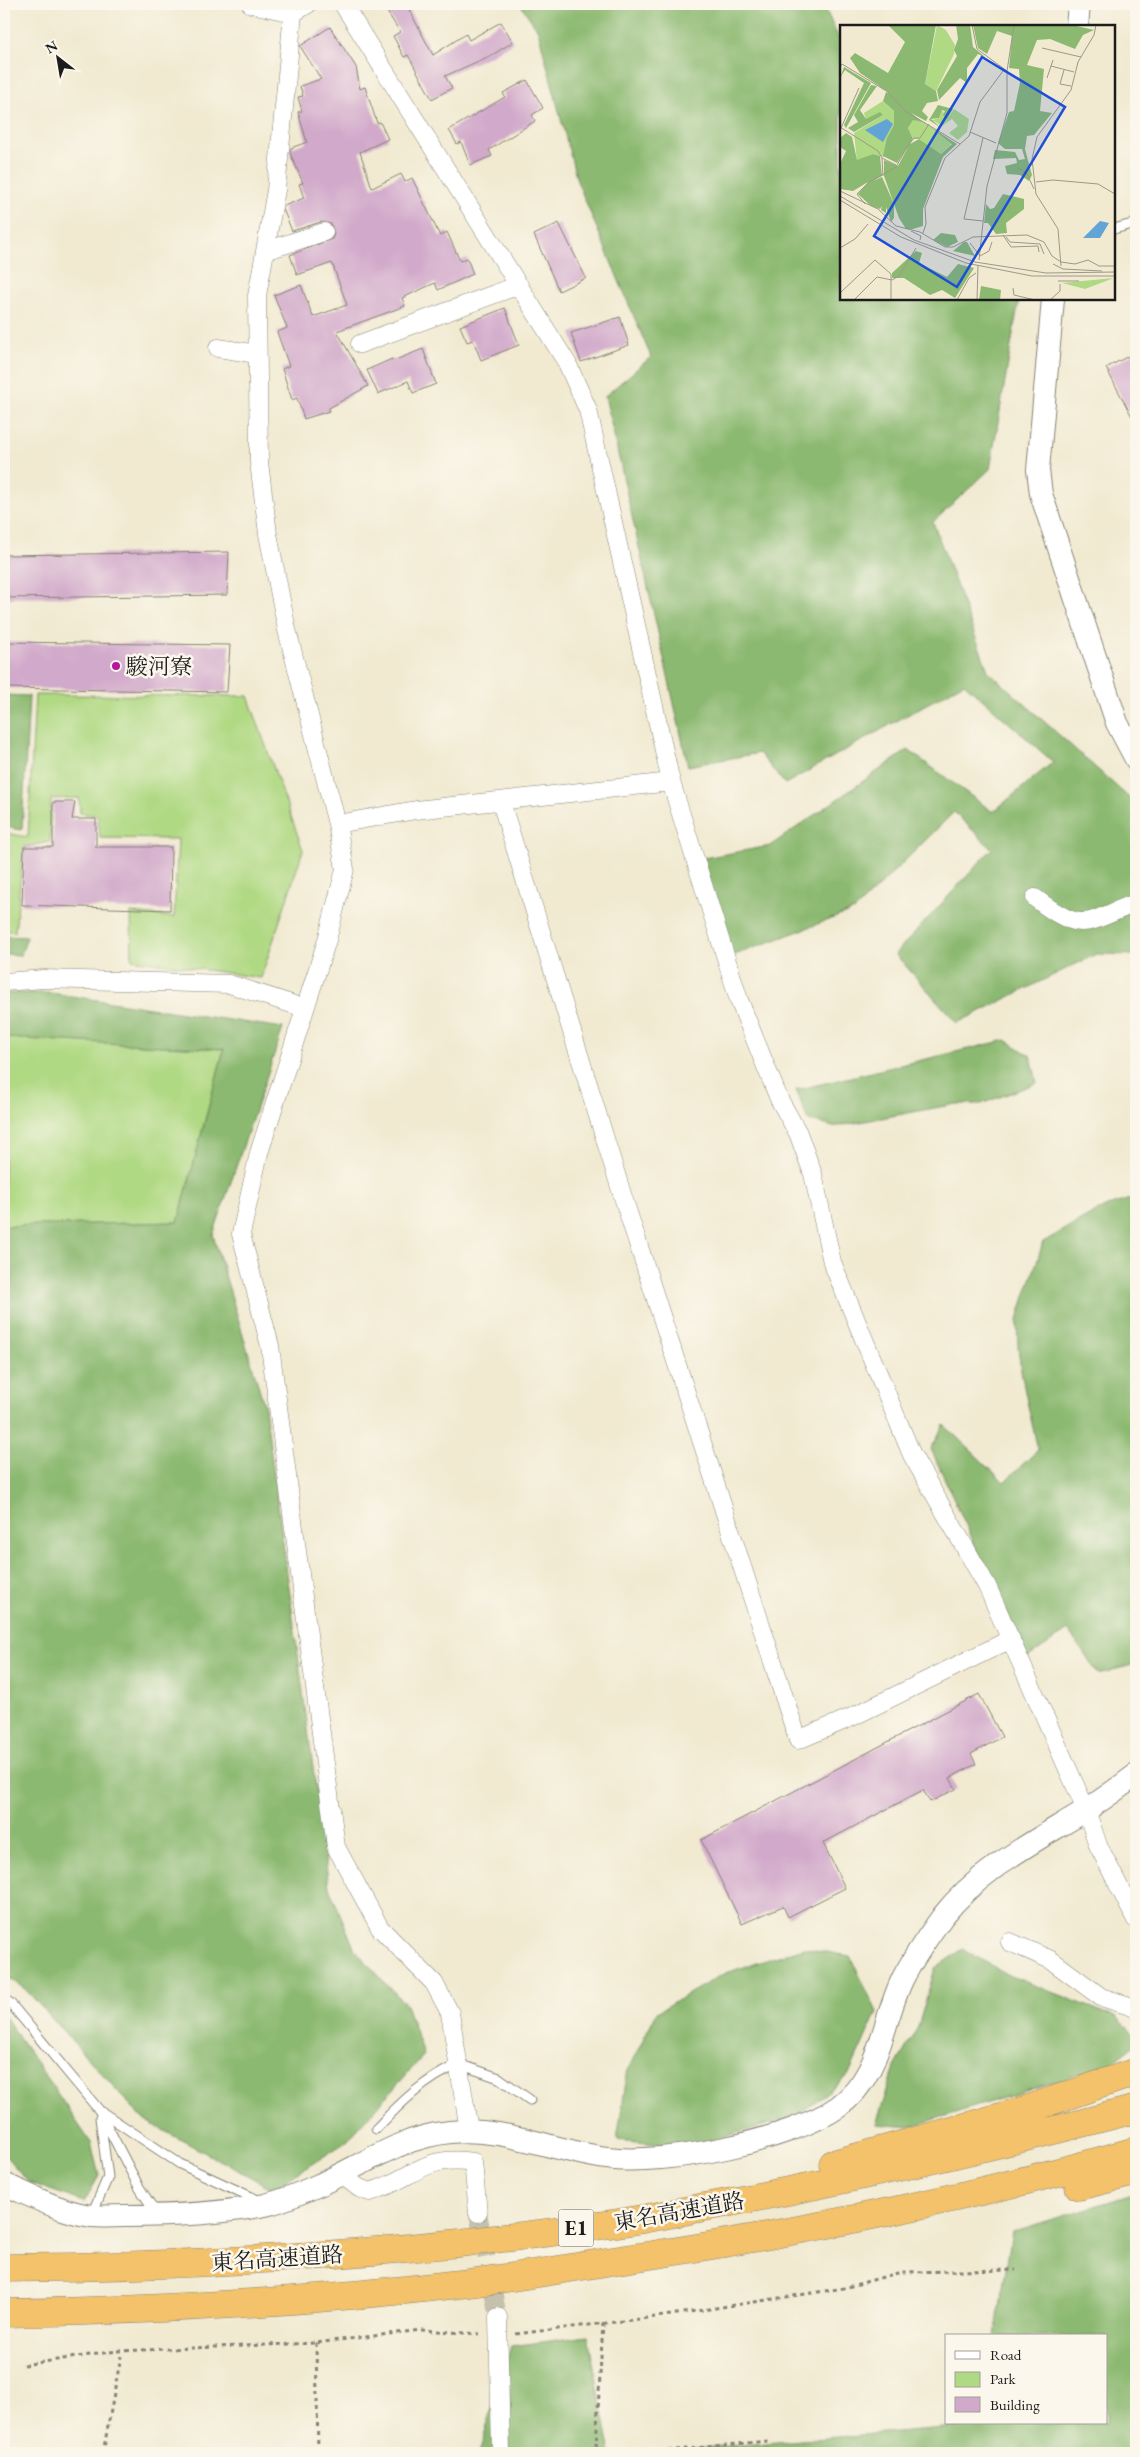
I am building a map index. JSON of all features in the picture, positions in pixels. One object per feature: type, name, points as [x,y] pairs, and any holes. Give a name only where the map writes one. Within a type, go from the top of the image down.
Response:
[{"type":"highway","points":[[620,2222],[1012,2114],[1136,2072]]},
{"type":"highway","name":"東名高速道路","points":[[4,2268],[131,2267],[264,2260],[422,2248],[620,2222],[798,2190],[969,2152],[1136,2109]]},
{"type":"highway","name":"東名高速道路","points":[[4,2313],[96,2312],[279,2302],[472,2282],[705,2248],[831,2224],[972,2194],[1136,2152]]},
{"type":"highway","points":[[831,2224],[957,2209],[1062,2190],[1136,2172]]},
{"type":"street","points":[[251,4],[300,8],[276,190],[257,296],[259,462],[268,534],[286,630],[337,824],[345,869],[327,940],[259,1154],[241,1234],[270,1346],[336,1847],[380,1928],[434,1983],[450,2013],[469,2130]]},
{"type":"street","points":[[343,4],[567,363],[588,410],[671,782],[739,1000],[779,1099],[798,1133],[813,1174],[832,1262],[912,1455],[987,1586],[1086,1810],[1098,1845],[1136,1920]]},
{"type":"street","points":[[1077,25],[1079,4]]},
{"type":"street","points":[[265,251],[324,232]]},
{"type":"street","points":[[360,344],[519,285]]},
{"type":"street","points":[[1053,300],[1038,470],[1041,494],[1117,723],[1136,760]]},
{"type":"street","points":[[218,348],[257,354]]},
{"type":"street","points":[[337,824],[416,810],[671,782]]},
{"type":"street","points":[[501,802],[626,1207],[798,1740],[852,1717],[1011,1639]]},
{"type":"street","points":[[1035,898],[1056,914],[1074,922],[1090,923],[1136,902]]},
{"type":"street","points":[[4,982],[43,979],[229,984],[304,1008]]},
{"type":"street","points":[[4,2184],[44,2202],[92,2216],[158,2216],[267,2205],[341,2174],[404,2142],[440,2133],[469,2130],[520,2137],[593,2156],[630,2160],[664,2158],[712,2150],[774,2136],[811,2123],[840,2105],[862,2082],[882,2043],[903,1978],[943,1916],[968,1889],[1000,1862],[1086,1810],[1136,1775]]},
{"type":"street","points":[[1010,1942],[1051,1960],[1101,1997],[1136,2008]]},
{"type":"street","points":[[341,2174],[359,2188],[370,2192],[427,2164],[448,2160],[474,2162],[478,2213]]},
{"type":"street","points":[[498,2317],[501,2453]]},
{"type":"lane","points":[[1115,229],[1136,224]]},
{"type":"lane","points":[[4,1999],[10,2003],[99,2110],[139,2188],[158,2216]]},
{"type":"lane","points":[[376,2129],[408,2095],[429,2079],[459,2064],[499,2078],[530,2100]]},
{"type":"lane","points":[[99,2110],[180,2164],[267,2205]]},
{"type":"lane","points":[[92,2216],[108,2177],[99,2110]]},
{"type":"path","points":[[22,2365],[117,2351],[316,2343],[422,2330],[498,2336],[603,2324],[844,2288],[900,2272],[1016,2270]]},
{"type":"path","points":[[603,2324],[596,2445],[607,2453]]},
{"type":"path","points":[[316,2343],[318,2453]]},
{"type":"path","points":[[102,2453],[121,2356]]},
{"type":"path","points":[[644,2453],[768,2442]]},
{"type":"green space","points":[[520,4],[823,4],[840,41],[840,300],[1019,300],[990,469],[933,522],[988,671],[1136,804],[1136,955],[1096,954],[957,1023],[895,954],[992,849],[954,812],[855,910],[732,956],[698,859],[770,846],[908,750],[993,812],[1053,762],[964,683],[785,784],[759,753],[688,766],[605,396],[651,357],[577,181],[538,30]]},
{"type":"green space","points":[[4,695],[29,696],[22,830],[4,827]]},
{"type":"green space","points":[[35,695],[248,696],[303,850],[261,978],[132,959],[131,913],[174,917],[178,839],[100,838],[98,816],[80,813],[79,798],[51,799],[50,842],[24,847],[15,932],[4,930],[4,833],[28,837]]},
{"type":"green space","points":[[4,936],[27,937],[21,955],[4,954]]},
{"type":"green space","points":[[4,993],[51,993],[283,1028],[213,1235],[265,1408],[329,1887],[355,1950],[406,2005],[424,2055],[346,2142],[273,2189],[144,2120],[25,1989],[4,1975],[4,1226],[178,1222],[224,1049],[4,1038]]},
{"type":"green space","points":[[4,1038],[224,1049],[178,1222],[4,1226]]},
{"type":"green space","points":[[1006,1040],[1031,1056],[1037,1083],[981,1104],[956,1104],[833,1127],[808,1120],[796,1090]]},
{"type":"green space","points":[[1136,1197],[1136,1664],[1098,1674],[1068,1630],[1027,1658],[931,1449],[944,1425],[1004,1482],[1038,1450],[1023,1383],[1018,1346],[1018,1330],[1019,1316],[1043,1242],[1105,1207]]},
{"type":"green space","points":[[804,1948],[850,1956],[877,2012],[848,2076],[795,2117],[686,2147],[617,2140],[628,2069],[657,2012],[725,1973]]},
{"type":"green space","points":[[963,1949],[1008,1975],[1118,2018],[1136,2037],[1136,2044],[1109,2065],[910,2127],[876,2124],[895,2067],[918,2027],[935,1968]]},
{"type":"green space","points":[[4,2015],[91,2143],[99,2176],[84,2202],[28,2182],[4,2154]]},
{"type":"green space","points":[[1136,2193],[1136,2453],[648,2453],[980,2424],[1108,2424],[1108,2334],[995,2334],[1012,2232]]},
{"type":"green space","points":[[588,2336],[611,2453],[479,2453],[511,2346]]},
{"type":"building","points":[[382,4],[406,4],[433,55],[466,34],[469,40],[501,22],[513,42],[492,55],[445,76],[452,88],[432,99],[408,55],[404,57],[393,36],[400,32]]},
{"type":"building","points":[[330,27],[356,67],[360,89],[365,87],[377,123],[380,122],[388,139],[360,152],[372,188],[401,174],[405,182],[412,178],[440,236],[447,232],[460,261],[467,258],[473,274],[438,290],[435,283],[402,298],[405,306],[337,331],[368,386],[329,408],[329,411],[304,419],[297,398],[292,400],[282,369],[289,366],[277,332],[287,328],[274,295],[301,285],[313,317],[347,305],[332,263],[297,275],[290,255],[332,239],[334,234],[331,224],[321,222],[292,231],[283,209],[284,206],[304,198],[299,184],[303,183],[290,153],[291,148],[307,142],[298,112],[302,111],[298,97],[303,96],[300,86],[321,79],[300,46]]},
{"type":"building","points":[[527,80],[543,108],[532,115],[535,121],[489,150],[492,156],[470,165],[461,142],[457,144],[449,130],[505,97],[503,93]]},
{"type":"building","points":[[559,223],[586,278],[559,291],[534,235]]},
{"type":"building","points":[[505,308],[519,345],[481,360],[473,340],[467,342],[460,326]]},
{"type":"building","points":[[620,317],[629,345],[581,362],[571,333]]},
{"type":"building","points":[[423,349],[436,384],[413,393],[408,381],[378,394],[367,370],[392,359],[393,361]]},
{"type":"building","points":[[1136,352],[1136,424],[1106,368]]},
{"type":"building","name":"駿河寮","points":[[229,552],[227,595],[4,598],[4,555]]},
{"type":"building","name":"駿河寮","points":[[4,642],[230,645],[227,692],[4,688]]},
{"type":"building","points":[[53,802],[75,802],[72,819],[96,819],[96,847],[171,847],[170,910],[22,905],[24,847],[53,847]]},
{"type":"building","points":[[979,1694],[1002,1737],[971,1754],[976,1764],[950,1778],[956,1789],[930,1802],[923,1790],[823,1843],[845,1888],[788,1917],[783,1906],[742,1924],[701,1840]]},
{"type":"tunnel","points":[[478,2213],[498,2317]]},
{"type":"place","name":"駿河寮","points":[[116,666]]}]
